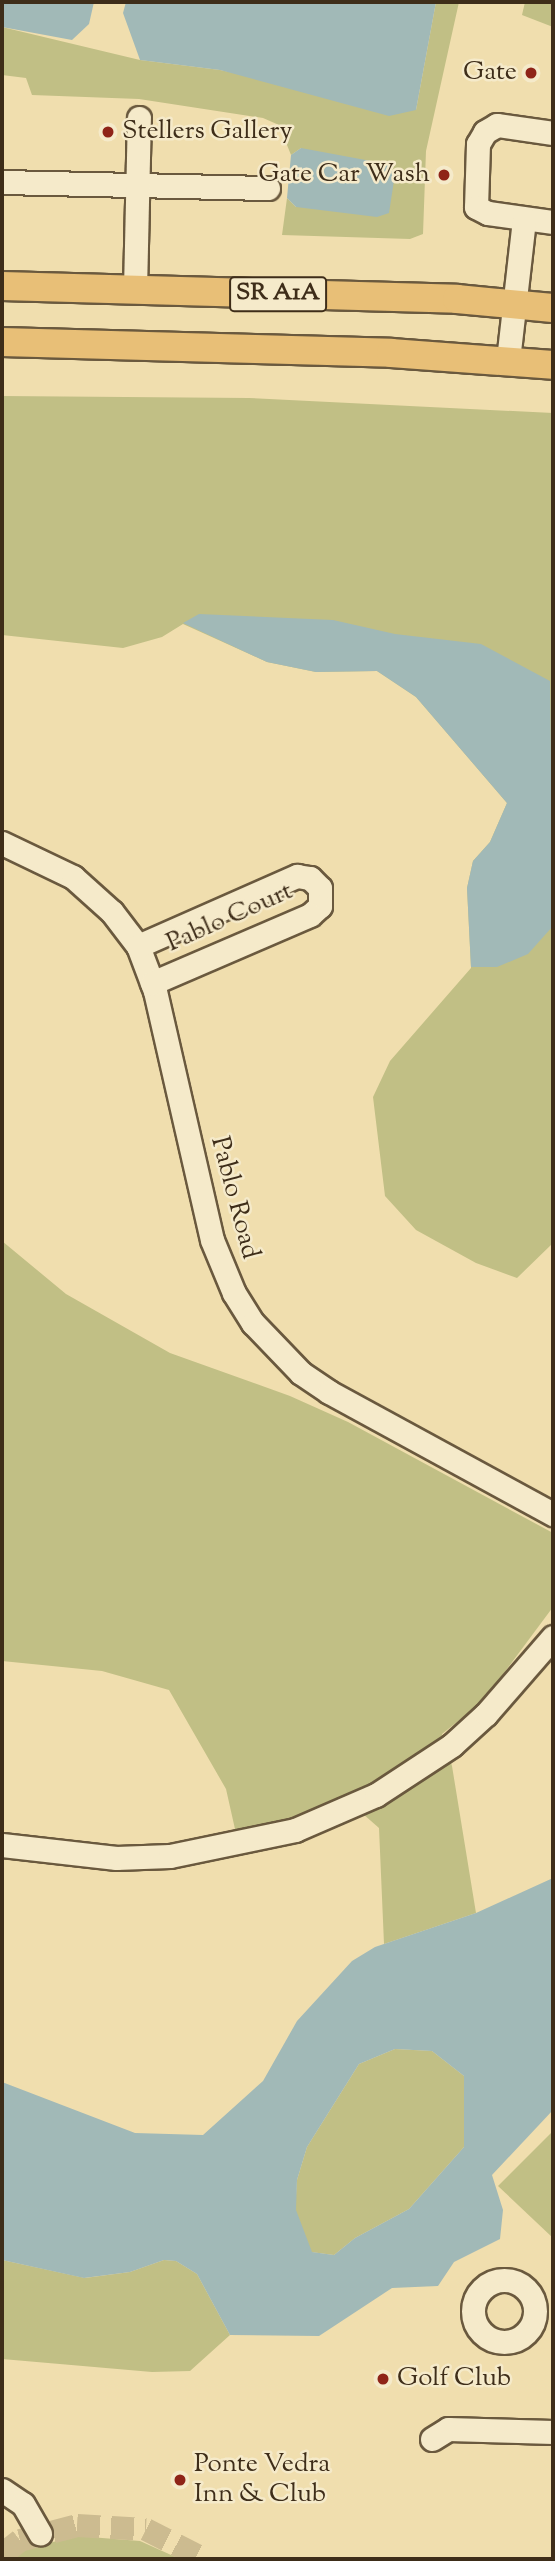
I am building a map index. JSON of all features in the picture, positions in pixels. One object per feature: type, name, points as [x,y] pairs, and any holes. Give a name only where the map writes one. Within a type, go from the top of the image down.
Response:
[{"type":"main road","name":"SR A1A","points":[[2,286],[457,299],[553,308]]},
{"type":"main road","name":"SR A1A","points":[[2,342],[508,360],[553,365]]},
{"type":"street","points":[[135,290],[139,118]]},
{"type":"street","points":[[553,133],[498,125],[485,132],[478,144],[476,207],[524,219],[553,222]]},
{"type":"street","points":[[2,182],[268,188]]},
{"type":"street","points":[[508,360],[524,219]]},
{"type":"street","name":"Pablo Road","points":[[2,843],[74,877],[111,912],[138,946],[152,983],[212,1240],[234,1293],[253,1323],[291,1363],[329,1392],[553,1514]]},
{"type":"street","name":"Pablo Court","points":[[138,946],[297,876],[310,878],[320,888],[320,906],[310,915],[152,983]]},
{"type":"street","points":[[2,1845],[116,1858],[170,1856],[295,1830],[376,1795],[452,1745],[486,1714],[553,1638]]},
{"type":"street","points":[[432,2439],[448,2429],[553,2432]]},
{"type":"street","points":[[2,2490],[23,2504],[40,2533]]},
{"type":"shaded area","points":[[436,2],[459,2],[426,151],[423,234],[410,239],[282,235],[287,198],[296,207],[301,148],[291,155],[279,125],[263,118],[139,99],[32,95],[26,78],[2,75],[2,27],[140,60],[220,70],[416,110]]},
{"type":"shaded area","points":[[525,2],[553,2],[553,27],[522,15]]},
{"type":"shaded area","points":[[2,396],[249,398],[553,413],[553,1243],[517,1278],[476,1263],[416,1230],[385,1196],[373,1097],[390,1061],[471,968],[467,888],[473,861],[490,842],[507,803],[416,697],[377,671],[316,672],[267,662],[183,624],[162,637],[123,648],[2,635]]},
{"type":"shaded area","points":[[2,1241],[66,1294],[170,1353],[290,1396],[348,1422],[553,1533],[553,1607],[483,1701],[442,1734],[452,1766],[476,1913],[384,1944],[379,1828],[346,1799],[237,1838],[226,1789],[169,1690],[102,1671],[2,1661]]},
{"type":"shaded area","points":[[395,2049],[432,2051],[464,2076],[464,2147],[409,2209],[355,2238],[334,2255],[311,2252],[295,2210],[297,2180],[307,2147],[359,2064]]},
{"type":"shaded area","points":[[553,2131],[553,2238],[498,2186]]},
{"type":"shaded area","points":[[2,2260],[85,2278],[130,2272],[164,2260],[176,2261],[197,2274],[230,2335],[190,2371],[152,2372],[2,2359]]},
{"type":"shaded area","points":[[77,2536],[140,2541],[180,2559],[13,2559],[25,2549]]},
{"type":"water","points":[[2,2],[94,2],[89,24],[72,40],[2,27]]},
{"type":"water","points":[[126,2],[436,2],[416,110],[389,116],[220,70],[140,60],[123,13]]},
{"type":"water","points":[[301,148],[387,164],[395,174],[389,213],[377,217],[296,207],[287,198],[291,155]]},
{"type":"water","points":[[199,614],[333,620],[395,634],[481,644],[550,681],[553,926],[528,954],[497,967],[471,967],[467,888],[473,861],[490,842],[507,803],[416,697],[377,671],[316,672],[267,662],[183,623]]},
{"type":"water","points":[[553,1878],[553,2110],[492,2175],[503,2210],[500,2239],[454,2262],[438,2286],[392,2288],[319,2336],[230,2335],[197,2274],[176,2261],[164,2260],[130,2272],[84,2278],[2,2260],[2,2082],[135,2133],[203,2135],[263,2081],[297,2021],[352,1961],[375,1947],[476,1913]],"holes":[[[395,2049],[432,2051],[464,2076],[464,2147],[409,2209],[355,2238],[334,2255],[312,2252],[296,2210],[297,2180],[307,2147],[359,2064]]]},
{"type":"tunnel","points":[[2,2554],[20,2540],[77,2525],[146,2529],[205,2559]]},
{"type":"place","name":"Gate","points":[[531,73]]},
{"type":"place","name":"Stellers Gallery","points":[[108,132]]},
{"type":"place","name":"Gate Car Wash","points":[[444,175]]},
{"type":"place","name":"Golf Club","points":[[383,2379]]},
{"type":"place","name":"Ponte Vedra Inn & Club","points":[[180,2480]]}]
